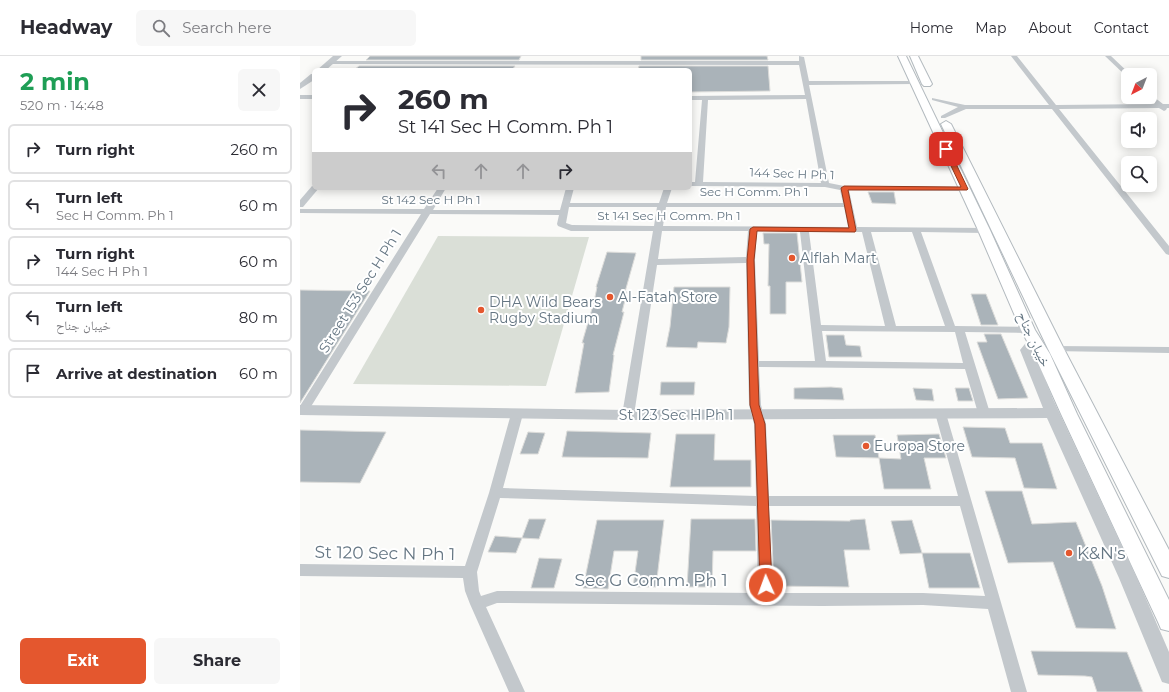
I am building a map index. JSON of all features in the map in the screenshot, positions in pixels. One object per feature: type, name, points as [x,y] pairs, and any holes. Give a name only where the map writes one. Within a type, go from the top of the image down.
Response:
[{"type":"main road","name":"خیبان جناح","points":[[902,56],[984,230],[1031,336],[1042,354],[1069,414],[1169,622]]},
{"type":"main road","name":"خیبان جناح","points":[[914,56],[1056,349],[1169,570]]},
{"type":"street","points":[[324,68],[338,56]]},
{"type":"street","points":[[552,68],[558,56]]},
{"type":"street","points":[[1014,56],[1169,252]]},
{"type":"street","points":[[1108,56],[1121,68]]},
{"type":"street","points":[[332,62],[555,62],[801,59],[825,185]]},
{"type":"street","points":[[300,87],[312,78]]},
{"type":"street","points":[[805,83],[914,82]]},
{"type":"street","points":[[300,96],[312,97]]},
{"type":"street","points":[[692,98],[808,97]]},
{"type":"street","points":[[699,184],[705,98]]},
{"type":"street","points":[[934,99],[965,107],[1169,106]]},
{"type":"street","points":[[1157,102],[1169,114]]},
{"type":"street","points":[[943,117],[951,112],[965,107]]},
{"type":"street","name":"144 Sec H Ph 1","points":[[692,184],[825,185],[844,188],[965,189]]},
{"type":"street","points":[[844,188],[853,230]]},
{"type":"street","points":[[300,205],[313,190]]},
{"type":"street","name":"Street 153 Sec H Ph 1","points":[[301,410],[441,190]]},
{"type":"street","points":[[564,209],[569,190]]},
{"type":"street","points":[[628,415],[654,262],[662,205],[667,190]]},
{"type":"street","name":"Sec H Comm. Ph 1","points":[[564,209],[662,205],[847,205]]},
{"type":"street","name":"St 142 Sec H Ph 1","points":[[300,211],[426,212],[564,209]]},
{"type":"street","name":"St 141 Sec H Comm. Ph 1","points":[[564,209],[561,224],[571,228],[984,230]]},
{"type":"street","points":[[753,229],[750,260],[755,405],[760,424],[766,599]]},
{"type":"street","points":[[804,230],[821,364]]},
{"type":"street","points":[[866,230],[891,328]]},
{"type":"street","points":[[916,230],[955,330],[984,413]]},
{"type":"street","points":[[654,262],[750,260]]},
{"type":"street","points":[[817,328],[955,330],[1031,336],[1028,350],[1052,413],[1128,578],[1169,675]]},
{"type":"street","points":[[1056,349],[1169,350]]},
{"type":"street","points":[[754,364],[968,366]]},
{"type":"street","name":"St 123 Sec H Ph 1","points":[[301,410],[628,415],[1052,413]]},
{"type":"street","points":[[940,413],[1019,692]]},
{"type":"street","points":[[517,414],[470,572],[470,584],[477,604],[517,692]]},
{"type":"street","points":[[494,493],[763,500],[965,501]]},
{"type":"street","name":"St 120 Sec N Ph 1","points":[[300,570],[470,572]]},
{"type":"street","name":"Sec G Comm. Ph 1","points":[[477,604],[497,597],[822,600],[923,599],[993,603]]},
{"type":"shaded area","name":"DHA Wild Bears Rugby Stadium","points":[[438,236],[589,237],[546,386],[353,384]]},
{"type":"building","points":[[370,56],[521,56],[519,60],[366,60]]},
{"type":"building","points":[[641,56],[767,56],[768,60],[641,60]]},
{"type":"building","points":[[359,66],[515,66],[514,68],[356,68]]},
{"type":"building","points":[[639,66],[768,66],[770,91],[692,92],[692,68],[638,68]]},
{"type":"building","points":[[868,192],[894,192],[896,204],[872,203]]},
{"type":"building","points":[[763,233],[797,233],[802,282],[786,282],[786,314],[770,314],[770,286],[768,286],[769,244],[764,244]]},
{"type":"building","points":[[607,252],[636,253],[625,292],[627,292],[622,312],[624,312],[613,355],[609,392],[575,393],[584,343],[582,343],[594,302],[596,287]]},
{"type":"building","points":[[674,287],[730,287],[729,327],[726,343],[698,342],[697,348],[666,347],[670,327]]},
{"type":"building","points":[[300,290],[370,291],[300,403]]},
{"type":"building","points":[[971,294],[986,294],[998,325],[981,325]]},
{"type":"building","points":[[984,334],[1001,334],[1028,398],[998,399],[977,342],[987,342]]},
{"type":"building","points":[[826,335],[844,335],[846,345],[860,346],[862,357],[829,357]]},
{"type":"building","points":[[661,382],[695,382],[694,395],[660,395]]},
{"type":"building","points":[[794,388],[842,388],[844,400],[794,399]]},
{"type":"building","points":[[913,388],[932,389],[934,401],[916,400]]},
{"type":"building","points":[[955,388],[969,388],[973,401],[958,401]]},
{"type":"building","points":[[963,427],[1005,428],[1010,443],[1042,443],[1057,489],[1024,488],[1015,458],[972,457]]},
{"type":"building","points":[[300,430],[386,432],[360,483],[300,482]]},
{"type":"building","points":[[567,431],[651,433],[648,458],[562,457]]},
{"type":"building","points":[[528,432],[545,433],[538,454],[520,454]]},
{"type":"building","points":[[676,434],[715,434],[714,460],[751,460],[751,487],[670,487]]},
{"type":"building","points":[[939,434],[946,458],[924,458],[931,489],[884,489],[879,458],[901,459],[897,435]]},
{"type":"building","points":[[833,435],[875,435],[879,458],[836,457]]},
{"type":"building","points":[[985,491],[1022,491],[1032,524],[1076,522],[1102,586],[1116,629],[1076,628],[1053,562],[1008,563]]},
{"type":"building","points":[[529,519],[546,519],[539,539],[522,538]]},
{"type":"building","points":[[691,519],[755,519],[756,551],[713,551],[712,587],[687,587]]},
{"type":"building","points":[[865,519],[870,550],[844,550],[849,587],[774,586],[771,520],[850,521]]},
{"type":"building","points":[[597,520],[664,520],[656,587],[633,587],[638,551],[614,551],[608,589],[583,588]]},
{"type":"building","points":[[912,520],[922,553],[900,554],[891,521]]},
{"type":"building","points":[[495,536],[522,538],[516,553],[488,552]]},
{"type":"building","points":[[922,553],[970,553],[980,588],[929,588]]},
{"type":"building","points":[[539,558],[562,559],[554,588],[531,588]]},
{"type":"building","points":[[1031,651],[1127,652],[1143,692],[1097,692],[1092,677],[1038,675]]},
{"type":"place","name":"Alflah Mart","points":[[792,258]]},
{"type":"place","name":"Al-Fatah Store","points":[[610,297]]},
{"type":"place","name":"DHA Wild Bears Rugby Stadium","points":[[481,310]]},
{"type":"place","name":"Europa Store","points":[[866,446]]},
{"type":"place","name":"K&N's","points":[[1069,553]]},
{"type":"route","points":[[766,585],[760,424],[755,405],[750,260],[753,229],[853,230],[844,188],[965,189],[946,149]]}]
